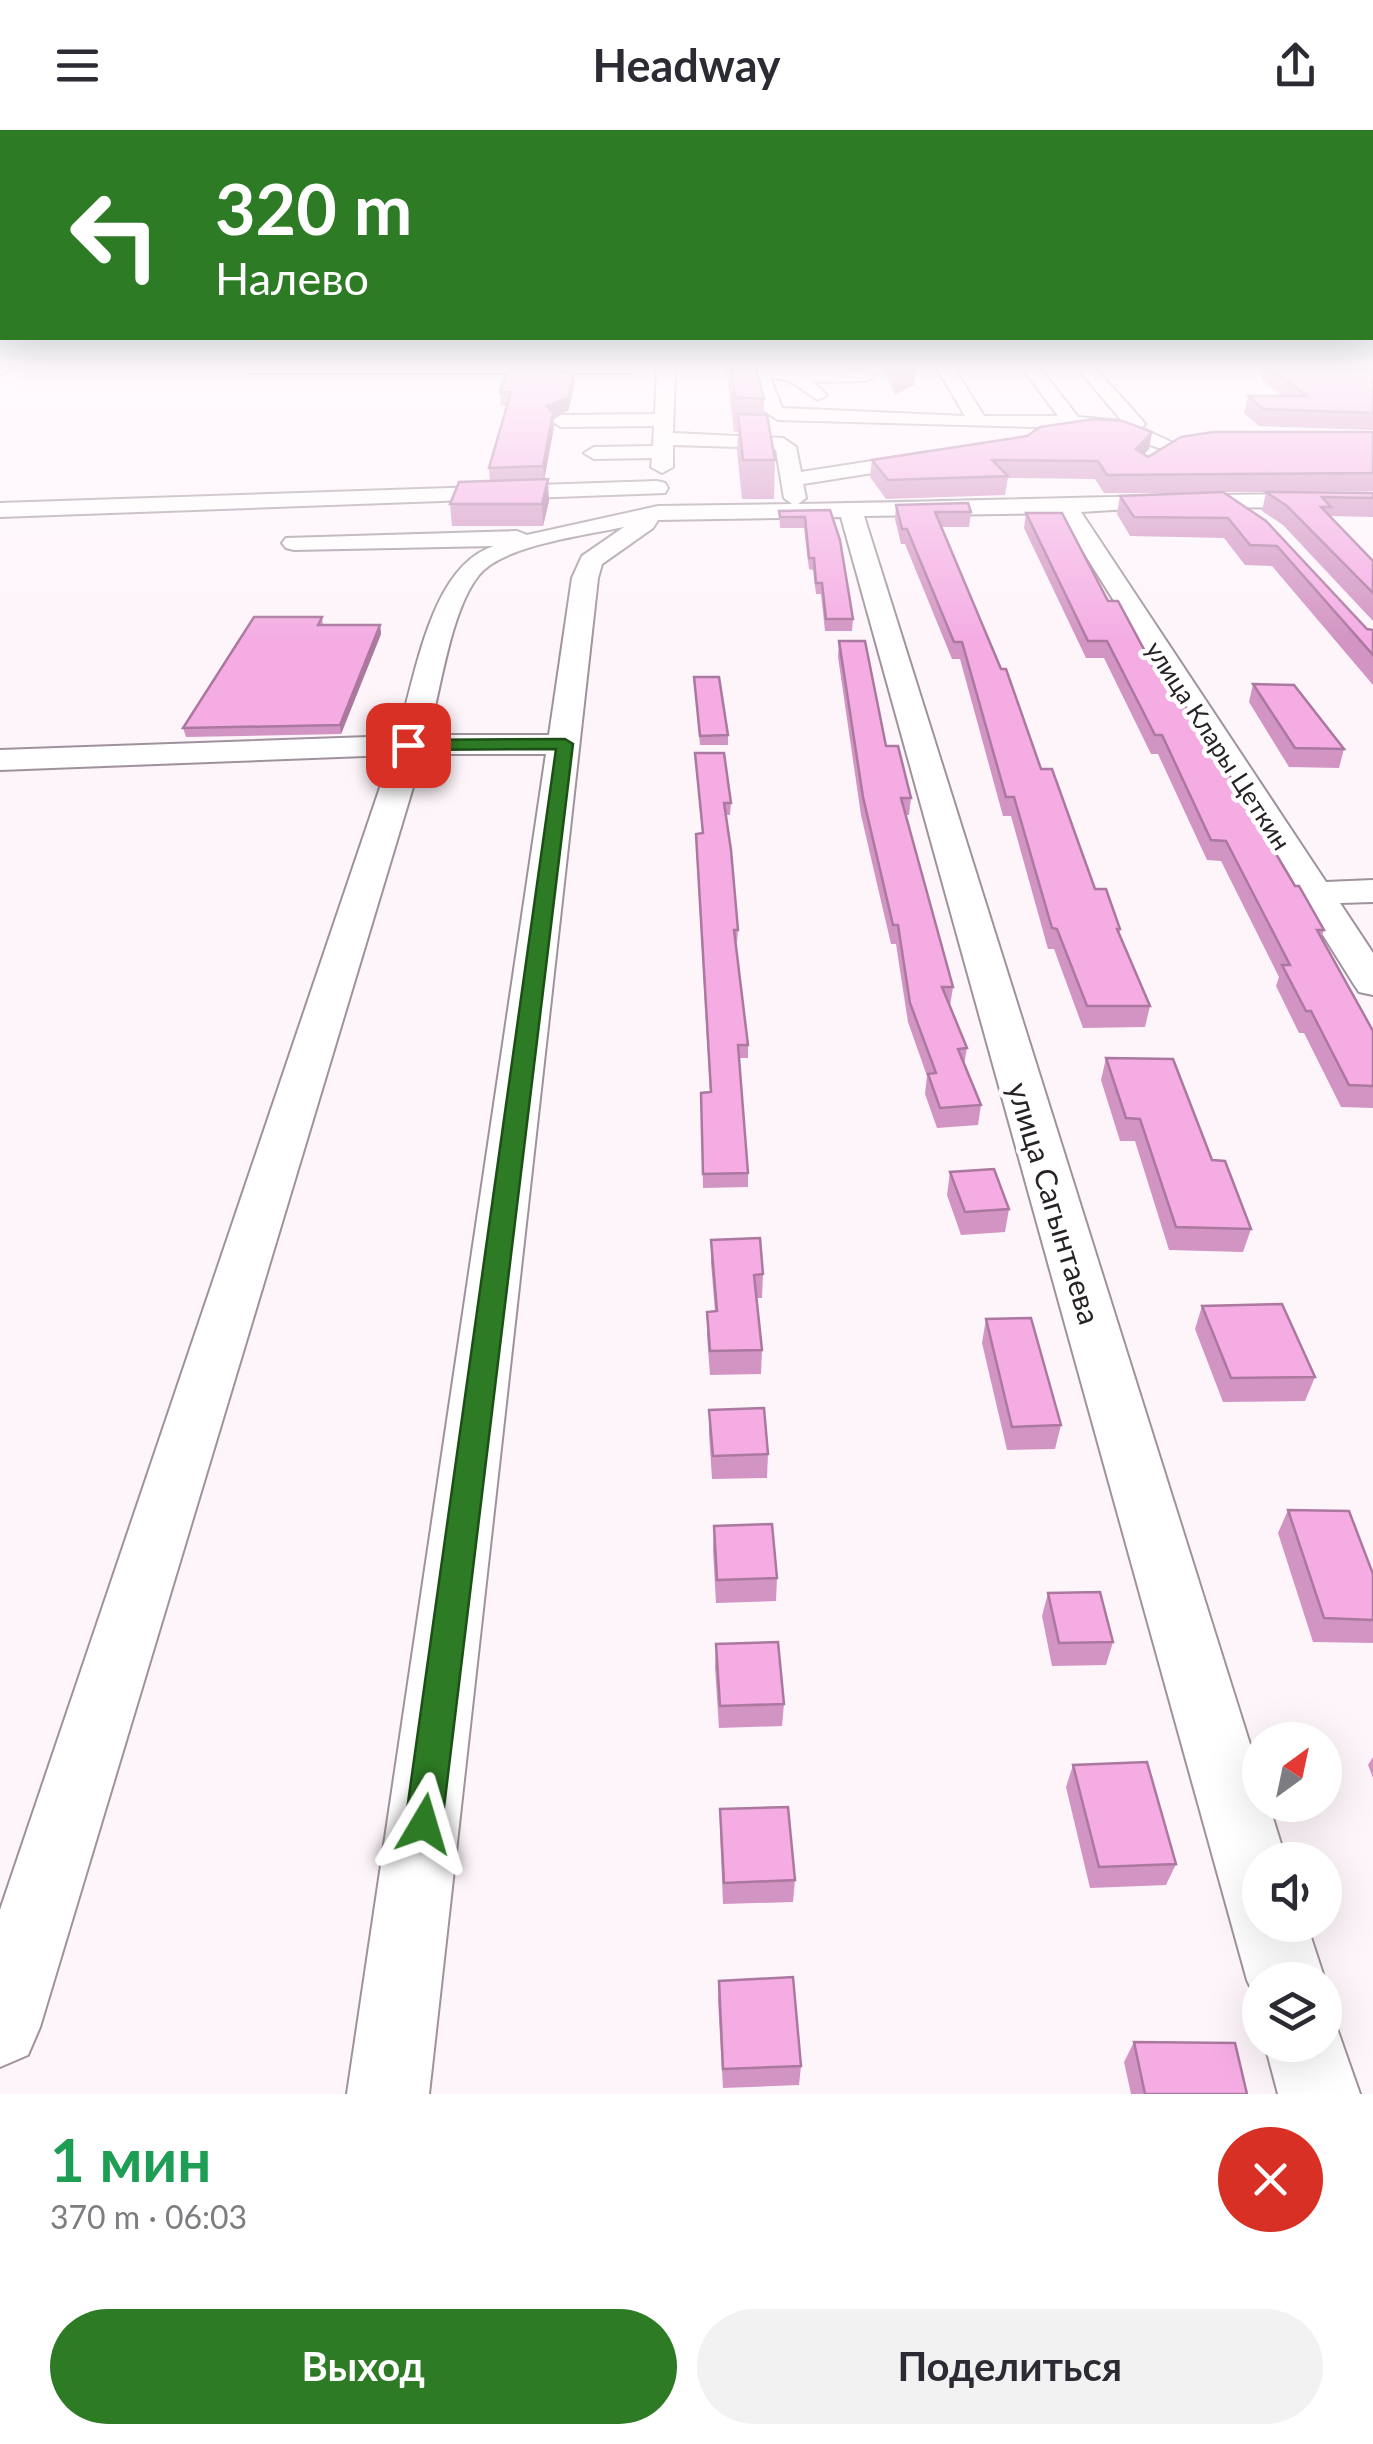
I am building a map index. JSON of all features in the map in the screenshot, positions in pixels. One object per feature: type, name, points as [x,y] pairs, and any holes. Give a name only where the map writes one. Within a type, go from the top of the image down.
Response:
[{"type":"street","points":[[388,2094],[585,578],[592,560],[658,492],[661,460]]},
{"type":"street","points":[[790,460],[800,496]]},
{"type":"street","points":[[0,2027],[448,613],[469,570],[490,555],[593,526],[658,492],[713,499],[800,496],[937,460]]},
{"type":"street","points":[[1154,483],[1164,460]]},
{"type":"street","points":[[0,510],[658,492],[800,496],[850,512],[1066,506],[1154,483],[1225,500],[1373,501]]},
{"type":"street","points":[[1225,500],[1256,522]]},
{"type":"street","name":"улица Клары Цеткин","points":[[1066,506],[1373,983]]},
{"type":"street","name":"улица Сагынтаева","points":[[850,512],[1245,1842]]},
{"type":"street","points":[[294,543],[544,537]]},
{"type":"street","points":[[0,760],[408,745],[565,744]]},
{"type":"street","points":[[1314,893],[1373,891]]},
{"type":"street","points":[[1310,2062],[1319,2094]]},
{"type":"building","points":[[491,460],[544,460],[543,466],[489,468]]},
{"type":"building","points":[[872,460],[1373,460],[1373,473],[1107,475],[1098,461],[992,460],[1008,476],[888,480]]},
{"type":"building","points":[[548,479],[542,504],[450,504],[459,482]]},
{"type":"building","points":[[1223,492],[1266,521],[1367,629],[1373,630],[1373,655],[1277,546],[1250,545],[1228,518],[1134,517],[1120,496]]},
{"type":"building","points":[[1266,492],[1373,493],[1373,498],[1322,497],[1331,507],[1321,507],[1373,561],[1373,593],[1287,506]]},
{"type":"building","points":[[968,503],[971,512],[935,512],[1001,669],[1006,669],[1041,769],[1052,769],[1095,889],[1106,889],[1117,929],[1150,1006],[1087,1006],[1057,929],[1052,928],[1014,797],[1006,797],[962,642],[954,642],[907,529],[902,529],[896,505]]},
{"type":"building","points":[[830,510],[840,540],[853,619],[826,619],[822,583],[816,583],[814,558],[809,558],[805,517],[780,517],[779,511]]},
{"type":"building","points":[[1026,513],[1062,513],[1108,601],[1118,601],[1154,668],[1164,668],[1222,771],[1227,771],[1295,886],[1299,886],[1324,930],[1317,930],[1373,1031],[1373,1086],[1349,1085],[1282,965],[1290,965],[1226,841],[1211,840],[1162,735],[1155,735],[1107,641],[1088,641]]},
{"type":"building","points":[[254,617],[322,617],[318,625],[380,625],[340,725],[183,728]]},
{"type":"building","points":[[839,641],[865,641],[886,746],[898,746],[911,798],[901,798],[953,987],[942,987],[967,1048],[958,1049],[981,1105],[940,1108],[928,1074],[936,1073],[910,1003],[898,925],[893,925],[863,797]]},
{"type":"building","points":[[694,677],[719,677],[728,735],[700,736]]},
{"type":"building","points":[[1253,684],[1294,685],[1344,749],[1295,748]]},
{"type":"building","points":[[695,753],[724,753],[731,803],[724,803],[748,1045],[738,1045],[748,1173],[703,1174],[701,1093],[711,1092],[696,834],[703,833]]},
{"type":"building","points":[[1106,1058],[1173,1059],[1212,1160],[1225,1161],[1251,1229],[1176,1227],[1140,1119],[1126,1118]]},
{"type":"building","points":[[994,1169],[1009,1209],[965,1212],[950,1172]]},
{"type":"building","points":[[760,1238],[763,1274],[754,1275],[762,1350],[710,1351],[707,1312],[717,1311],[711,1240]]},
{"type":"building","points":[[1282,1304],[1315,1377],[1231,1378],[1202,1306]]},
{"type":"building","points":[[1031,1318],[1061,1425],[1012,1427],[986,1319]]},
{"type":"building","points":[[764,1408],[768,1454],[713,1456],[709,1410]]},
{"type":"building","points":[[1288,1510],[1349,1511],[1373,1574],[1373,1620],[1324,1618]]},
{"type":"building","points":[[772,1524],[777,1578],[717,1580],[714,1526]]},
{"type":"building","points":[[1100,1592],[1113,1642],[1059,1643],[1048,1593]]},
{"type":"building","points":[[778,1642],[784,1704],[720,1706],[716,1644]]},
{"type":"building","points":[[1147,1762],[1176,1864],[1099,1867],[1073,1765]]},
{"type":"building","points":[[788,1807],[795,1880],[724,1883],[720,1809]]},
{"type":"building","points":[[793,1977],[801,2066],[723,2069],[719,1981]]},
{"type":"building","points":[[1134,2042],[1235,2043],[1247,2094],[1145,2094]]},
{"type":"route","points":[[408,745],[565,744],[424,1824]]}]
